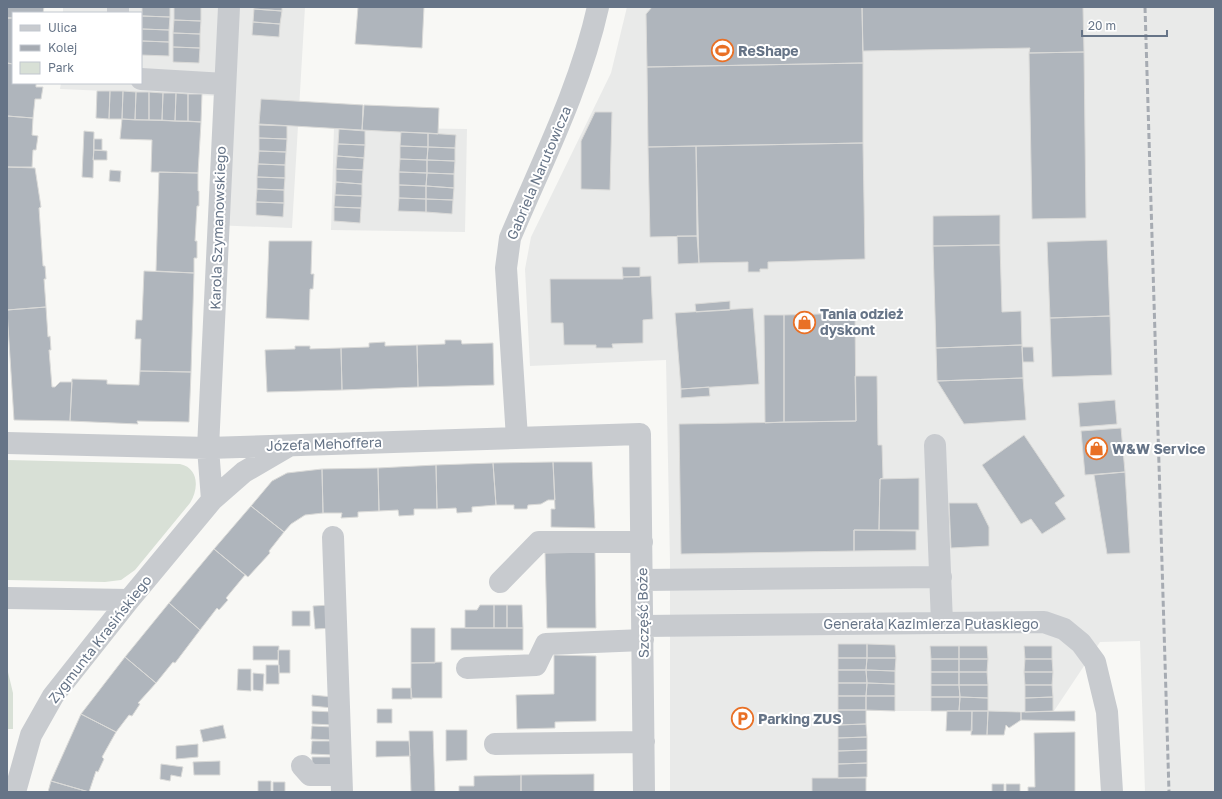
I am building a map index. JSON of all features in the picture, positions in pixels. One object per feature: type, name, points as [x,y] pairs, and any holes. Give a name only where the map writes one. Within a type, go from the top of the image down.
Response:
[{"type":"street","name":"Karola Szymanowskiego","points":[[208,448],[224,84],[229,7]]},
{"type":"street","name":"Gabriela Narutowicza","points":[[517,438],[506,268],[507,251],[510,238],[569,102],[584,60],[598,7]]},
{"type":"street","points":[[142,79],[224,84]]},
{"type":"street","name":"Józefa Mehoffera","points":[[7,443],[208,448],[640,434]]},
{"type":"street","name":"Szczęść Boże","points":[[640,434],[644,792]]},
{"type":"street","points":[[935,444],[942,624]]},
{"type":"street","name":"Zygmunta Krasińskiego","points":[[15,792],[31,735],[53,696],[129,600],[212,500],[244,472],[290,446]]},
{"type":"street","points":[[208,448],[212,500]]},
{"type":"street","points":[[302,766],[310,775],[342,784],[333,537]]},
{"type":"street","points":[[500,582],[539,542],[642,542]]},
{"type":"street","points":[[642,580],[941,577]]},
{"type":"street","points":[[7,598],[129,600]]},
{"type":"street","name":"Generała Kazimierza Pułaskiego","points":[[467,668],[536,666],[546,644],[643,633],[1044,622],[1064,629],[1081,643],[1095,662],[1107,712],[1112,792]]},
{"type":"street","points":[[495,744],[644,742]]},
{"type":"shaded area","points":[[63,7],[305,7],[292,228],[211,225],[219,96],[60,89],[61,84],[142,84],[142,12],[63,12]]},
{"type":"shaded area","points":[[627,7],[1215,7],[1215,792],[1145,792],[1140,641],[1100,642],[1054,711],[866,711],[866,792],[670,792],[670,562],[666,360],[530,366],[525,269],[531,237],[611,73]]},
{"type":"shaded area","points":[[334,127],[467,129],[465,232],[331,230]]},
{"type":"green space","points":[[7,460],[180,464],[186,466],[194,474],[196,486],[190,503],[135,570],[121,580],[105,582],[7,580]]},
{"type":"green space","points":[[7,668],[13,693],[13,729],[7,729]]},
{"type":"building","points":[[7,7],[44,7],[43,12],[12,12],[12,18],[7,18]]},
{"type":"building","points":[[142,7],[170,7],[170,17],[142,16]]},
{"type":"building","points":[[174,7],[201,7],[201,21],[174,20]]},
{"type":"building","points":[[254,7],[282,7],[282,11],[254,9]]},
{"type":"building","points":[[358,7],[424,7],[422,48],[355,44]]},
{"type":"building","points":[[652,7],[862,7],[863,63],[647,67],[646,14]]},
{"type":"building","points":[[862,7],[1083,7],[1084,52],[1029,53],[1030,48],[863,51]]},
{"type":"building","points":[[254,9],[282,11],[280,24],[253,22]]},
{"type":"building","points":[[142,16],[170,17],[169,30],[142,29]]},
{"type":"building","points":[[7,18],[12,18],[12,64],[7,63]]},
{"type":"building","points":[[174,20],[201,21],[200,34],[173,33]]},
{"type":"building","points":[[253,22],[280,24],[279,37],[252,35]]},
{"type":"building","points":[[142,29],[169,30],[169,42],[142,41]]},
{"type":"building","points":[[173,33],[200,34],[200,48],[173,47]]},
{"type":"building","points":[[142,41],[169,42],[169,56],[142,55]]},
{"type":"building","points":[[173,47],[200,48],[199,63],[173,62]]},
{"type":"building","points":[[1084,52],[1086,218],[1032,219],[1029,53]]},
{"type":"building","points":[[7,63],[12,64],[12,84],[36,84],[36,87],[43,87],[41,99],[35,99],[33,118],[7,116]]},
{"type":"building","points":[[863,63],[863,143],[648,147],[647,67]]},
{"type":"building","points":[[97,91],[110,91],[109,119],[96,118]]},
{"type":"building","points":[[110,91],[123,91],[122,119],[109,119]]},
{"type":"building","points":[[123,91],[136,92],[135,120],[122,119]]},
{"type":"building","points":[[136,92],[149,92],[149,120],[135,120]]},
{"type":"building","points":[[149,92],[163,93],[162,120],[149,120]]},
{"type":"building","points":[[163,93],[176,93],[175,121],[162,120]]},
{"type":"building","points":[[176,93],[188,94],[188,121],[175,121]]},
{"type":"building","points":[[188,94],[202,94],[201,122],[188,121]]},
{"type":"building","points":[[261,99],[363,105],[362,130],[259,124]]},
{"type":"building","points":[[364,105],[439,108],[438,134],[362,130]]},
{"type":"building","points":[[595,112],[612,112],[610,190],[581,189],[581,141]]},
{"type":"building","points":[[7,116],[33,118],[32,135],[38,136],[36,150],[33,150],[32,167],[7,167]]},
{"type":"building","points":[[122,119],[201,122],[198,173],[151,172],[152,140],[120,139]]},
{"type":"building","points":[[259,125],[287,126],[287,139],[259,138]]},
{"type":"building","points":[[339,129],[365,131],[365,145],[338,144]]},
{"type":"building","points":[[84,131],[94,132],[93,178],[82,177]]},
{"type":"building","points":[[401,132],[428,133],[428,147],[400,146]]},
{"type":"building","points":[[428,133],[456,135],[455,148],[428,147]]},
{"type":"building","points":[[259,138],[287,139],[286,152],[259,151]]},
{"type":"building","points":[[94,139],[102,139],[102,150],[94,150]]},
{"type":"building","points":[[863,143],[865,259],[768,262],[768,269],[760,269],[760,272],[748,272],[748,262],[699,263],[696,146]]},
{"type":"building","points":[[338,144],[365,145],[364,158],[337,156]]},
{"type":"building","points":[[400,146],[428,147],[427,160],[400,159]]},
{"type":"building","points":[[696,146],[697,236],[650,237],[648,147]]},
{"type":"building","points":[[428,147],[455,148],[455,161],[427,160]]},
{"type":"building","points":[[94,150],[107,151],[107,160],[93,160]]},
{"type":"building","points":[[259,151],[286,152],[285,165],[258,164]]},
{"type":"building","points":[[337,156],[364,158],[363,170],[336,169]]},
{"type":"building","points":[[400,159],[427,160],[427,173],[399,172]]},
{"type":"building","points":[[427,160],[455,161],[454,174],[427,173]]},
{"type":"building","points":[[258,164],[285,165],[285,178],[257,177]]},
{"type":"building","points":[[7,167],[35,168],[41,207],[39,208],[43,266],[45,266],[46,279],[44,279],[46,307],[7,310]]},
{"type":"building","points":[[336,169],[363,170],[362,184],[336,182]]},
{"type":"building","points":[[110,170],[121,171],[120,182],[109,181]]},
{"type":"building","points":[[159,172],[198,173],[199,206],[197,206],[195,241],[197,241],[197,258],[194,258],[194,273],[156,271]]},
{"type":"building","points":[[399,172],[427,173],[426,186],[399,185]]},
{"type":"building","points":[[427,173],[454,174],[454,188],[426,186]]},
{"type":"building","points":[[257,177],[285,178],[284,190],[257,189]]},
{"type":"building","points":[[336,182],[362,184],[362,196],[335,195]]},
{"type":"building","points":[[399,185],[426,186],[426,199],[399,198]]},
{"type":"building","points":[[426,186],[454,188],[453,200],[426,199]]},
{"type":"building","points":[[257,189],[284,190],[284,203],[256,202]]},
{"type":"building","points":[[335,195],[362,196],[361,208],[334,207]]},
{"type":"building","points":[[399,198],[426,199],[426,212],[398,211]]},
{"type":"building","points":[[426,199],[453,200],[452,214],[426,212]]},
{"type":"building","points":[[256,202],[284,203],[283,217],[256,215]]},
{"type":"building","points":[[334,207],[361,208],[360,223],[334,221]]},
{"type":"building","points":[[1000,215],[1000,245],[933,246],[933,216]]},
{"type":"building","points":[[677,236],[697,236],[699,263],[678,264]]},
{"type":"building","points":[[1107,240],[1110,316],[1050,318],[1047,242]]},
{"type":"building","points":[[269,241],[312,241],[311,274],[314,274],[313,289],[310,289],[309,320],[266,318]]},
{"type":"building","points":[[1000,245],[1002,312],[1021,311],[1022,345],[936,348],[933,246]]},
{"type":"building","points":[[622,267],[640,267],[640,277],[623,277]]},
{"type":"building","points":[[144,271],[194,273],[191,372],[140,371],[141,339],[135,339],[136,320],[142,320]]},
{"type":"building","points":[[651,276],[653,319],[643,320],[643,343],[612,344],[613,348],[596,348],[596,345],[564,345],[563,323],[551,323],[550,279],[623,279],[623,277]]},
{"type":"building","points":[[730,301],[730,310],[696,312],[695,304]]},
{"type":"building","points":[[46,307],[48,337],[50,336],[51,350],[49,350],[52,387],[55,387],[60,382],[72,382],[70,421],[14,420],[7,310]]},
{"type":"building","points":[[753,308],[759,384],[681,389],[675,313]]},
{"type":"building","points":[[855,313],[856,421],[784,422],[784,315]]},
{"type":"building","points":[[764,315],[784,315],[784,422],[765,423]]},
{"type":"building","points":[[1110,316],[1112,375],[1052,377],[1050,318]]},
{"type":"building","points":[[445,340],[461,340],[462,344],[493,343],[494,385],[418,387],[417,345],[445,344]]},
{"type":"building","points":[[385,342],[385,346],[417,345],[418,387],[342,390],[341,348],[369,347],[369,343]]},
{"type":"building","points":[[1022,345],[1023,378],[937,381],[936,348]]},
{"type":"building","points":[[295,346],[310,346],[310,349],[341,348],[342,390],[267,392],[265,350],[295,349]]},
{"type":"building","points":[[1022,347],[1033,347],[1034,362],[1023,362]]},
{"type":"building","points":[[140,371],[191,372],[189,422],[137,421],[138,424],[70,421],[72,379],[107,380],[107,384],[139,385]]},
{"type":"building","points":[[855,376],[877,376],[878,445],[882,445],[883,478],[880,479],[879,530],[854,530],[854,551],[681,554],[679,424],[856,421]]},
{"type":"building","points":[[1023,378],[1026,420],[964,424],[937,381]]},
{"type":"building","points":[[709,387],[710,396],[681,398],[681,389]]},
{"type":"building","points":[[1115,400],[1117,424],[1080,427],[1078,403]]},
{"type":"building","points":[[1121,428],[1125,472],[1085,475],[1081,431]]},
{"type":"building","points":[[1024,435],[1065,496],[1055,503],[1066,519],[1042,534],[1031,519],[1021,524],[982,465]]},
{"type":"building","points":[[553,462],[555,500],[548,500],[541,504],[528,505],[527,509],[514,509],[514,505],[496,505],[493,463]]},
{"type":"building","points":[[553,462],[592,462],[595,528],[551,527],[551,509],[555,509]]},
{"type":"building","points":[[493,463],[496,505],[472,507],[472,512],[457,513],[456,508],[437,509],[436,465]]},
{"type":"building","points":[[436,465],[437,509],[414,509],[414,515],[399,516],[398,510],[379,511],[378,468]]},
{"type":"building","points":[[378,468],[379,511],[358,512],[358,517],[341,518],[342,513],[323,513],[322,469]]},
{"type":"building","points":[[322,469],[323,513],[305,515],[291,524],[284,532],[251,506],[272,481],[287,473]]},
{"type":"building","points":[[1125,472],[1130,553],[1107,554],[1094,475]]},
{"type":"building","points":[[919,478],[919,530],[879,530],[880,479]]},
{"type":"building","points":[[949,503],[977,503],[989,527],[989,546],[951,548]]},
{"type":"building","points":[[251,506],[284,532],[269,551],[270,553],[248,577],[214,549]]},
{"type":"building","points":[[854,530],[916,531],[916,550],[854,551]]},
{"type":"building","points":[[214,549],[245,575],[226,598],[228,600],[219,610],[217,608],[200,630],[169,603]]},
{"type":"building","points":[[595,552],[596,628],[547,628],[545,553]]},
{"type":"building","points":[[169,603],[200,630],[175,663],[173,662],[156,683],[125,657]]},
{"type":"building","points":[[331,605],[333,628],[315,629],[313,606]]},
{"type":"building","points":[[480,605],[494,605],[494,628],[465,628],[465,610],[477,610]]},
{"type":"building","points":[[494,605],[507,605],[507,628],[494,628]]},
{"type":"building","points":[[507,605],[522,605],[523,628],[507,628]]},
{"type":"building","points":[[292,611],[310,611],[310,626],[292,626]]},
{"type":"building","points":[[411,628],[435,628],[435,663],[411,663]]},
{"type":"building","points":[[451,628],[523,628],[523,650],[451,650]]},
{"type":"building","points":[[838,644],[867,644],[867,658],[838,658]]},
{"type":"building","points":[[867,644],[895,645],[896,658],[867,658]]},
{"type":"building","points":[[253,646],[279,646],[278,660],[253,660]]},
{"type":"building","points":[[930,646],[959,646],[959,659],[931,659]]},
{"type":"building","points":[[959,646],[987,646],[988,659],[959,659]]},
{"type":"building","points":[[1024,646],[1052,646],[1052,659],[1025,659]]},
{"type":"building","points":[[278,650],[290,650],[290,673],[279,673]]},
{"type":"building","points":[[554,655],[596,656],[596,721],[555,722],[555,728],[517,729],[516,695],[554,694]]},
{"type":"building","points":[[125,657],[156,683],[138,703],[140,704],[132,716],[129,715],[116,732],[81,714]]},
{"type":"building","points":[[838,658],[867,658],[866,670],[838,670]]},
{"type":"building","points":[[867,658],[896,658],[895,671],[866,670]]},
{"type":"building","points":[[931,659],[959,659],[959,672],[931,672]]},
{"type":"building","points":[[959,659],[988,659],[987,672],[959,672]]},
{"type":"building","points":[[1025,659],[1052,659],[1053,672],[1024,672]]},
{"type":"building","points":[[442,662],[442,698],[411,698],[411,663]]},
{"type":"building","points":[[266,665],[279,665],[279,684],[266,684]]},
{"type":"building","points":[[238,669],[251,669],[251,691],[237,690]]},
{"type":"building","points":[[838,670],[866,670],[867,683],[838,683]]},
{"type":"building","points":[[866,670],[895,671],[895,684],[867,683]]},
{"type":"building","points":[[931,672],[959,672],[959,685],[931,685]]},
{"type":"building","points":[[959,672],[987,672],[988,685],[959,685]]},
{"type":"building","points":[[1024,672],[1053,672],[1052,685],[1025,685]]},
{"type":"building","points":[[253,673],[264,674],[263,691],[253,690]]},
{"type":"building","points":[[838,683],[867,683],[866,696],[838,696]]},
{"type":"building","points":[[867,683],[895,684],[895,696],[866,696]]},
{"type":"building","points":[[931,685],[959,685],[960,697],[931,697]]},
{"type":"building","points":[[959,685],[988,685],[988,698],[960,697]]},
{"type":"building","points":[[1025,685],[1052,685],[1053,697],[1025,698]]},
{"type":"building","points":[[392,688],[411,688],[412,699],[392,699]]},
{"type":"building","points":[[312,695],[333,697],[333,708],[312,706]]},
{"type":"building","points":[[838,696],[866,696],[866,710],[838,710]]},
{"type":"building","points":[[866,696],[895,696],[895,711],[866,710]]},
{"type":"building","points":[[931,697],[960,697],[959,711],[931,711]]},
{"type":"building","points":[[960,697],[988,698],[988,711],[959,711]]},
{"type":"building","points":[[1053,697],[1053,711],[1025,712],[1025,698]]},
{"type":"building","points":[[377,709],[392,709],[392,723],[377,723]]},
{"type":"building","points":[[838,710],[866,710],[866,724],[838,725]]},
{"type":"building","points":[[312,711],[333,712],[333,725],[312,724]]},
{"type":"building","points":[[947,711],[972,711],[972,731],[946,731]]},
{"type":"building","points":[[972,711],[988,711],[987,735],[971,735]]},
{"type":"building","points":[[988,711],[1021,712],[1021,720],[1009,728],[1006,725],[1004,735],[987,735]]},
{"type":"building","points":[[1075,711],[1075,721],[1021,720],[1021,712]]},
{"type":"building","points":[[81,714],[116,732],[102,757],[104,759],[98,772],[96,771],[89,792],[51,781]]},
{"type":"building","points":[[866,724],[867,737],[838,738],[838,725]]},
{"type":"building","points":[[223,725],[226,738],[203,742],[200,730]]},
{"type":"building","points":[[312,726],[333,727],[332,740],[311,739]]},
{"type":"building","points":[[446,730],[467,730],[467,760],[446,761]]},
{"type":"building","points":[[409,731],[433,731],[435,792],[411,792]]},
{"type":"building","points":[[1075,732],[1075,792],[1028,792],[1028,787],[1035,787],[1034,733]]},
{"type":"building","points":[[867,737],[867,750],[838,751],[838,738]]},
{"type":"building","points":[[312,741],[333,741],[333,755],[311,754]]},
{"type":"building","points":[[376,741],[409,741],[410,756],[376,757]]},
{"type":"building","points":[[198,744],[198,757],[176,759],[176,746]]},
{"type":"building","points":[[867,750],[867,763],[838,764],[838,751]]},
{"type":"building","points":[[312,757],[333,757],[333,770],[312,770]]},
{"type":"building","points":[[220,761],[220,775],[194,775],[193,762]]},
{"type":"building","points":[[867,763],[867,777],[838,778],[838,764]]},
{"type":"building","points":[[161,764],[183,767],[181,777],[171,775],[170,781],[160,779]]},
{"type":"building","points":[[594,774],[594,792],[521,792],[521,775]]},
{"type":"building","points":[[521,775],[521,792],[459,792],[459,786],[474,786],[474,776]]},
{"type":"building","points":[[812,778],[866,778],[866,792],[812,792]]},
{"type":"building","points":[[51,781],[89,792],[48,792]]},
{"type":"building","points":[[258,781],[271,781],[271,792],[258,792]]},
{"type":"building","points":[[273,782],[285,782],[285,792],[273,792]]},
{"type":"building","points":[[992,784],[1004,784],[1004,792],[992,792]]},
{"type":"building","points":[[1006,784],[1020,784],[1020,792],[1006,792]]},
{"type":"railway","points":[[1145,7],[1169,792]]},
{"type":"place","name":"ReShape","points":[[723,51]]},
{"type":"place","name":"Tania odzież dyskont","points":[[804,322]]},
{"type":"place","name":"W&W Service","points":[[1096,449]]},
{"type":"place","name":"Parking ZUS","points":[[743,719]]}]
